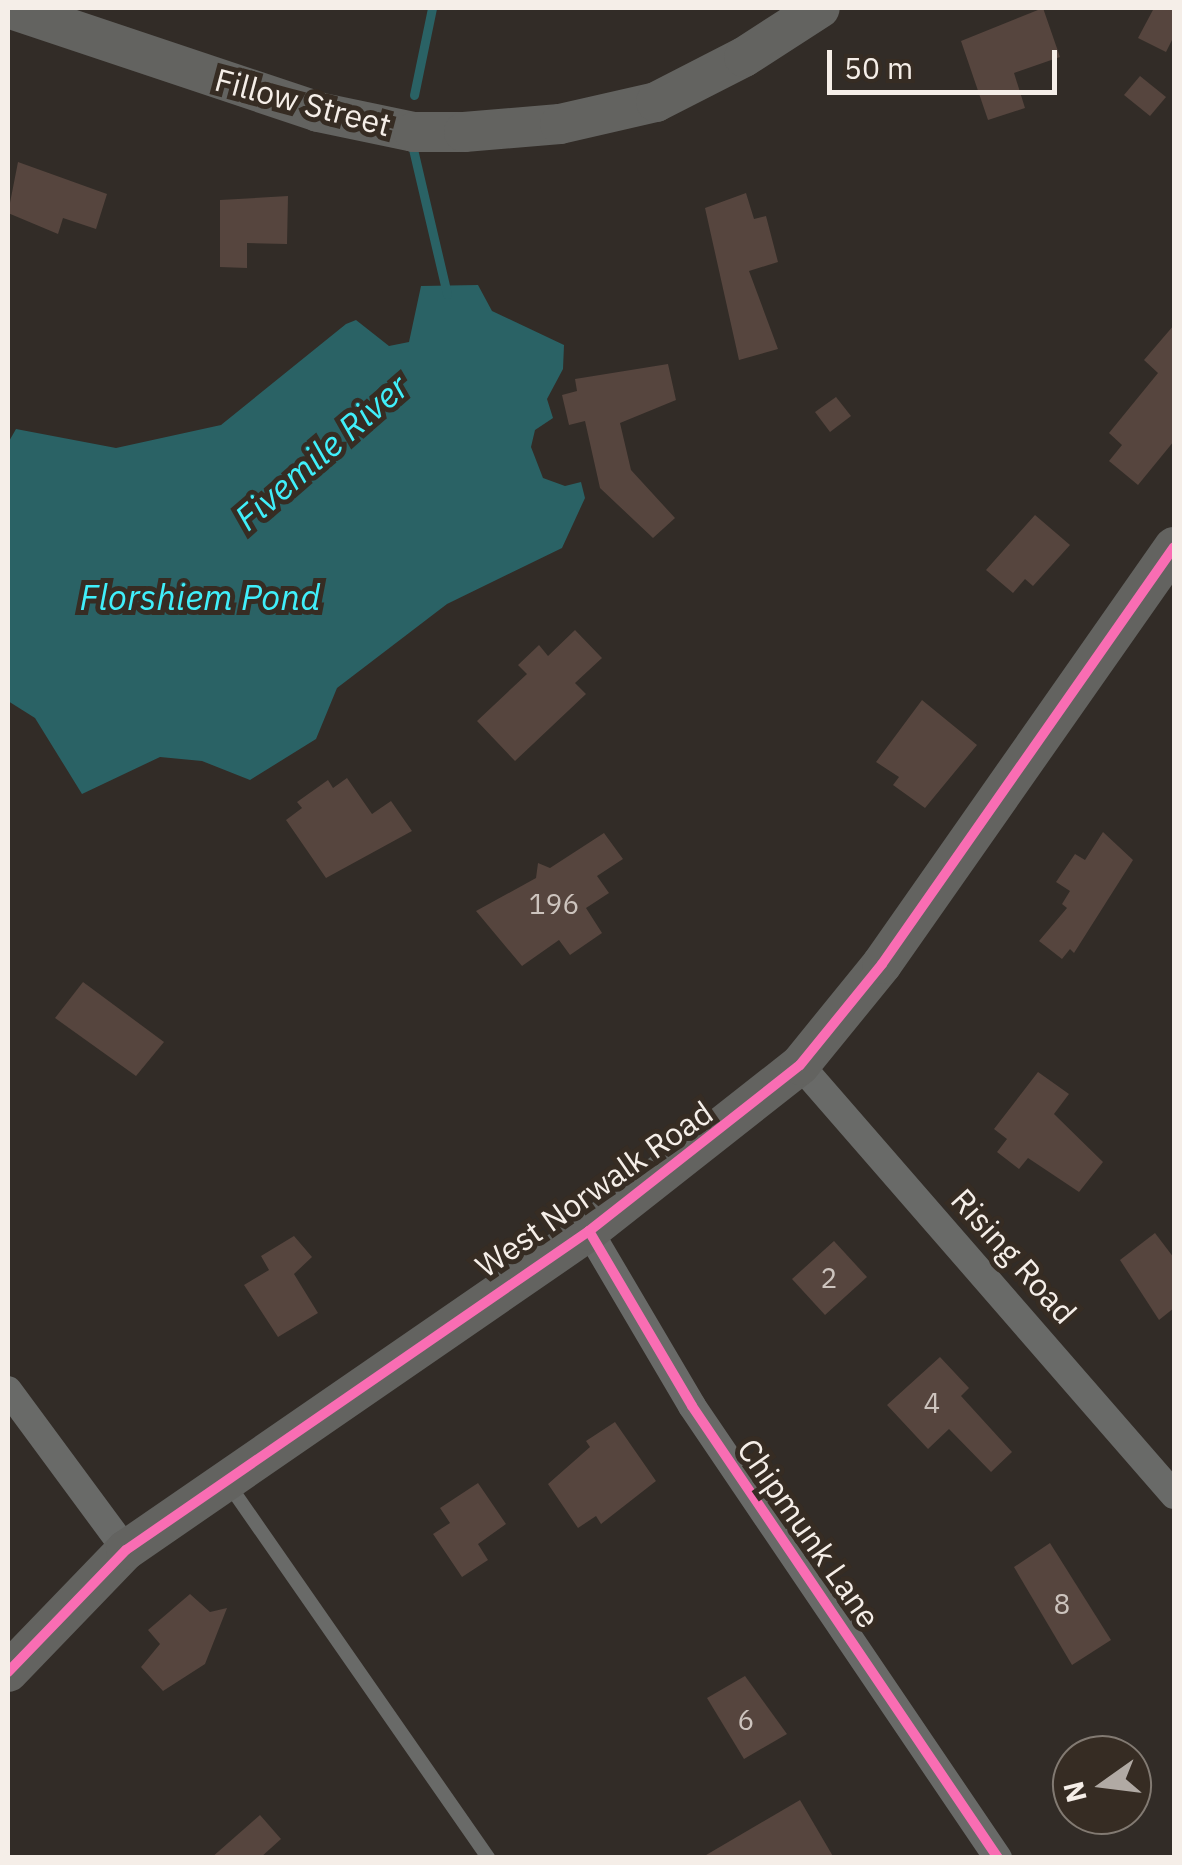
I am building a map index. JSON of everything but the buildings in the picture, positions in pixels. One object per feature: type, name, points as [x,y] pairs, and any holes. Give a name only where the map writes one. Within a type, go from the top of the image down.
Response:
[{"type":"street","name":"Fillow Street","points":[[8,8],[47,14],[318,112],[414,132],[464,132],[560,124],[656,102],[744,57],[820,8]]},
{"type":"street","name":"West Norwalk Road","points":[[8,1672],[126,1550],[503,1285],[589,1232],[800,1065],[882,964],[1174,547]]},
{"type":"street","name":"Rising Road","points":[[800,1065],[1174,1495]]},
{"type":"street","name":"Chipmunk Lane","points":[[589,1232],[692,1406],[998,1858]]},
{"type":"street","points":[[8,1390],[126,1550]]},
{"type":"lane","points":[[226,1481],[488,1858]]},
{"type":"water","name":"Florshiem Pond","points":[[478,285],[492,311],[564,345],[563,369],[547,399],[553,418],[535,430],[531,447],[543,478],[565,486],[581,482],[585,498],[562,548],[447,604],[337,688],[316,739],[250,780],[202,761],[160,757],[82,794],[35,718],[8,701],[8,443],[16,429],[116,448],[221,425],[346,324],[356,320],[389,346],[409,342],[421,286]]},
{"type":"waterway","name":"Fivemile River","points":[[414,95],[432,8]]},
{"type":"waterway","name":"Fivemile River","points":[[413,149],[447,294]]},
{"type":"cycle path","points":[[8,1672],[126,1550],[589,1231],[800,1065],[882,964],[1174,547]]},
{"type":"cycle path","points":[[589,1231],[692,1406],[998,1858]]}]
